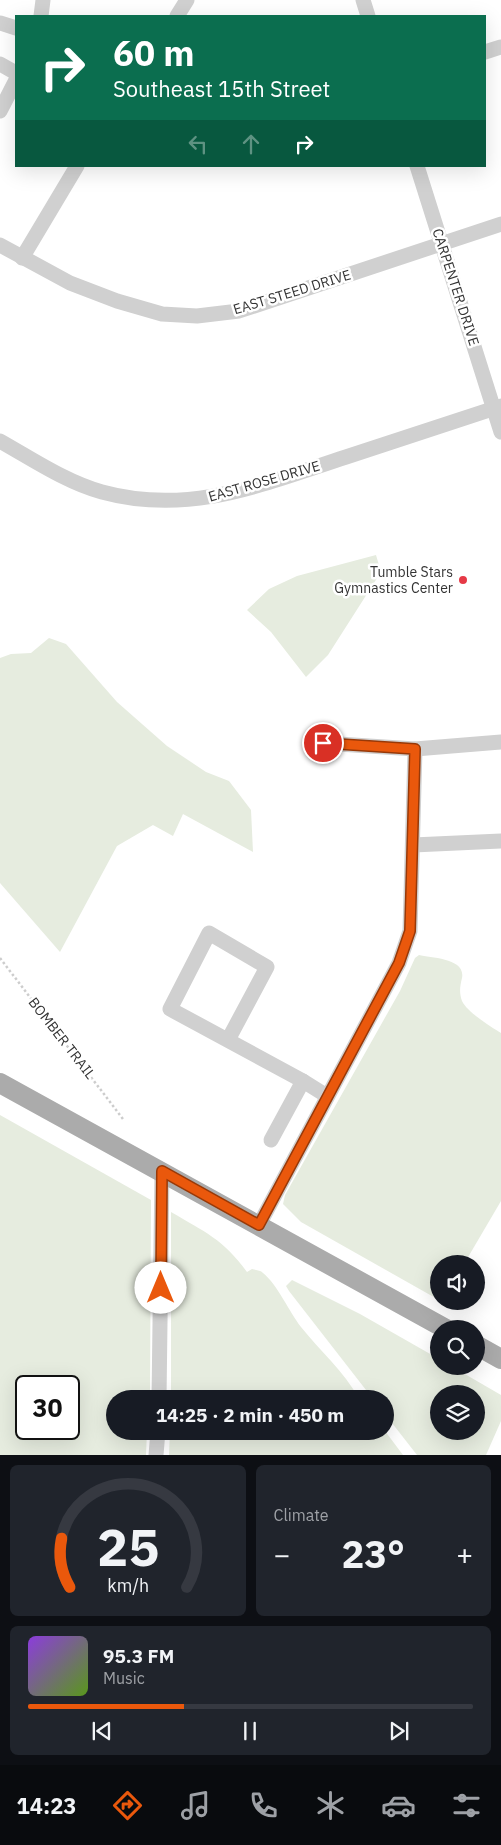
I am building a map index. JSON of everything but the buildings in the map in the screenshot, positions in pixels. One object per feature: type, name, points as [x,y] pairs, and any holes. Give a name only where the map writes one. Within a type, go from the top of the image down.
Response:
[{"type":"main road","points":[[0,1083],[430,1320]]},
{"type":"main road","points":[[485,1350],[501,1359]]},
{"type":"street","points":[[41,15],[43,0]]},
{"type":"street","points":[[178,15],[187,0]]},
{"type":"street","points":[[363,0],[368,15]]},
{"type":"street","points":[[0,23],[15,28]]},
{"type":"street","points":[[486,52],[501,47]]},
{"type":"street","points":[[0,64],[15,72]]},
{"type":"street","points":[[0,111],[15,82]]},
{"type":"street","points":[[22,258],[76,167]]},
{"type":"street","name":"CARPENTER DRIVE","points":[[417,167],[497,408],[501,432]]},
{"type":"street","name":"EAST STEED DRIVE","points":[[0,246],[70,283],[118,301],[162,314],[197,316],[239,311],[501,224]]},
{"type":"street","name":"EAST ROSE DRIVE","points":[[0,441],[68,478],[101,492],[165,501],[205,499],[272,481],[497,408]]},
{"type":"street","points":[[323,743],[415,749],[501,742]]},
{"type":"street","points":[[259,1225],[399,963],[410,931],[415,749]]},
{"type":"street","points":[[413,845],[501,841]]},
{"type":"street","points":[[228,1040],[267,967],[209,934],[170,1009],[328,1096]]},
{"type":"street","points":[[271,1140],[303,1081]]},
{"type":"street","points":[[159,1390],[162,1171]]},
{"type":"street","points":[[156,1455],[157,1440]]},
{"type":"path","name":"BOMBER TRAIL","points":[[0,958],[123,1119]]},
{"type":"shaded area","points":[[376,555],[381,572],[328,655],[306,677],[271,632],[247,610],[269,589],[297,576]]},
{"type":"shaded area","points":[[49,638],[66,644],[117,702],[167,746],[206,772],[229,781],[251,810],[253,852],[183,814],[173,836],[153,825],[117,846],[60,952],[0,883],[0,658],[11,654],[31,653]]},
{"type":"shaded area","points":[[419,955],[439,958],[459,966],[462,971],[460,995],[462,1001],[469,1010],[501,1033],[501,1201],[469,1255],[430,1255],[430,1295],[301,1222],[283,1204],[285,1195],[400,991],[415,958]]},
{"type":"shaded area","points":[[0,1115],[151,1200],[150,1390],[106,1390],[106,1440],[147,1440],[146,1455],[0,1455]]},
{"type":"shaded area","points":[[171,1212],[213,1237],[230,1252],[247,1272],[252,1269],[262,1272],[278,1291],[301,1327],[339,1370],[354,1390],[171,1390]]},
{"type":"shaded area","points":[[292,1280],[360,1314],[430,1354],[430,1375],[467,1375],[484,1385],[430,1385],[430,1440],[485,1440],[485,1386],[501,1395],[501,1421],[486,1455],[417,1455],[394,1426],[394,1390],[366,1390],[286,1286]]},
{"type":"shaded area","points":[[170,1440],[392,1440],[403,1455],[169,1455]]},
{"type":"place","name":"Tumble Stars Gymnastics Center","points":[[463,580]]},
{"type":"route","points":[[161,1288],[162,1171],[259,1225],[399,963],[410,931],[413,889],[415,749],[323,743]]}]
